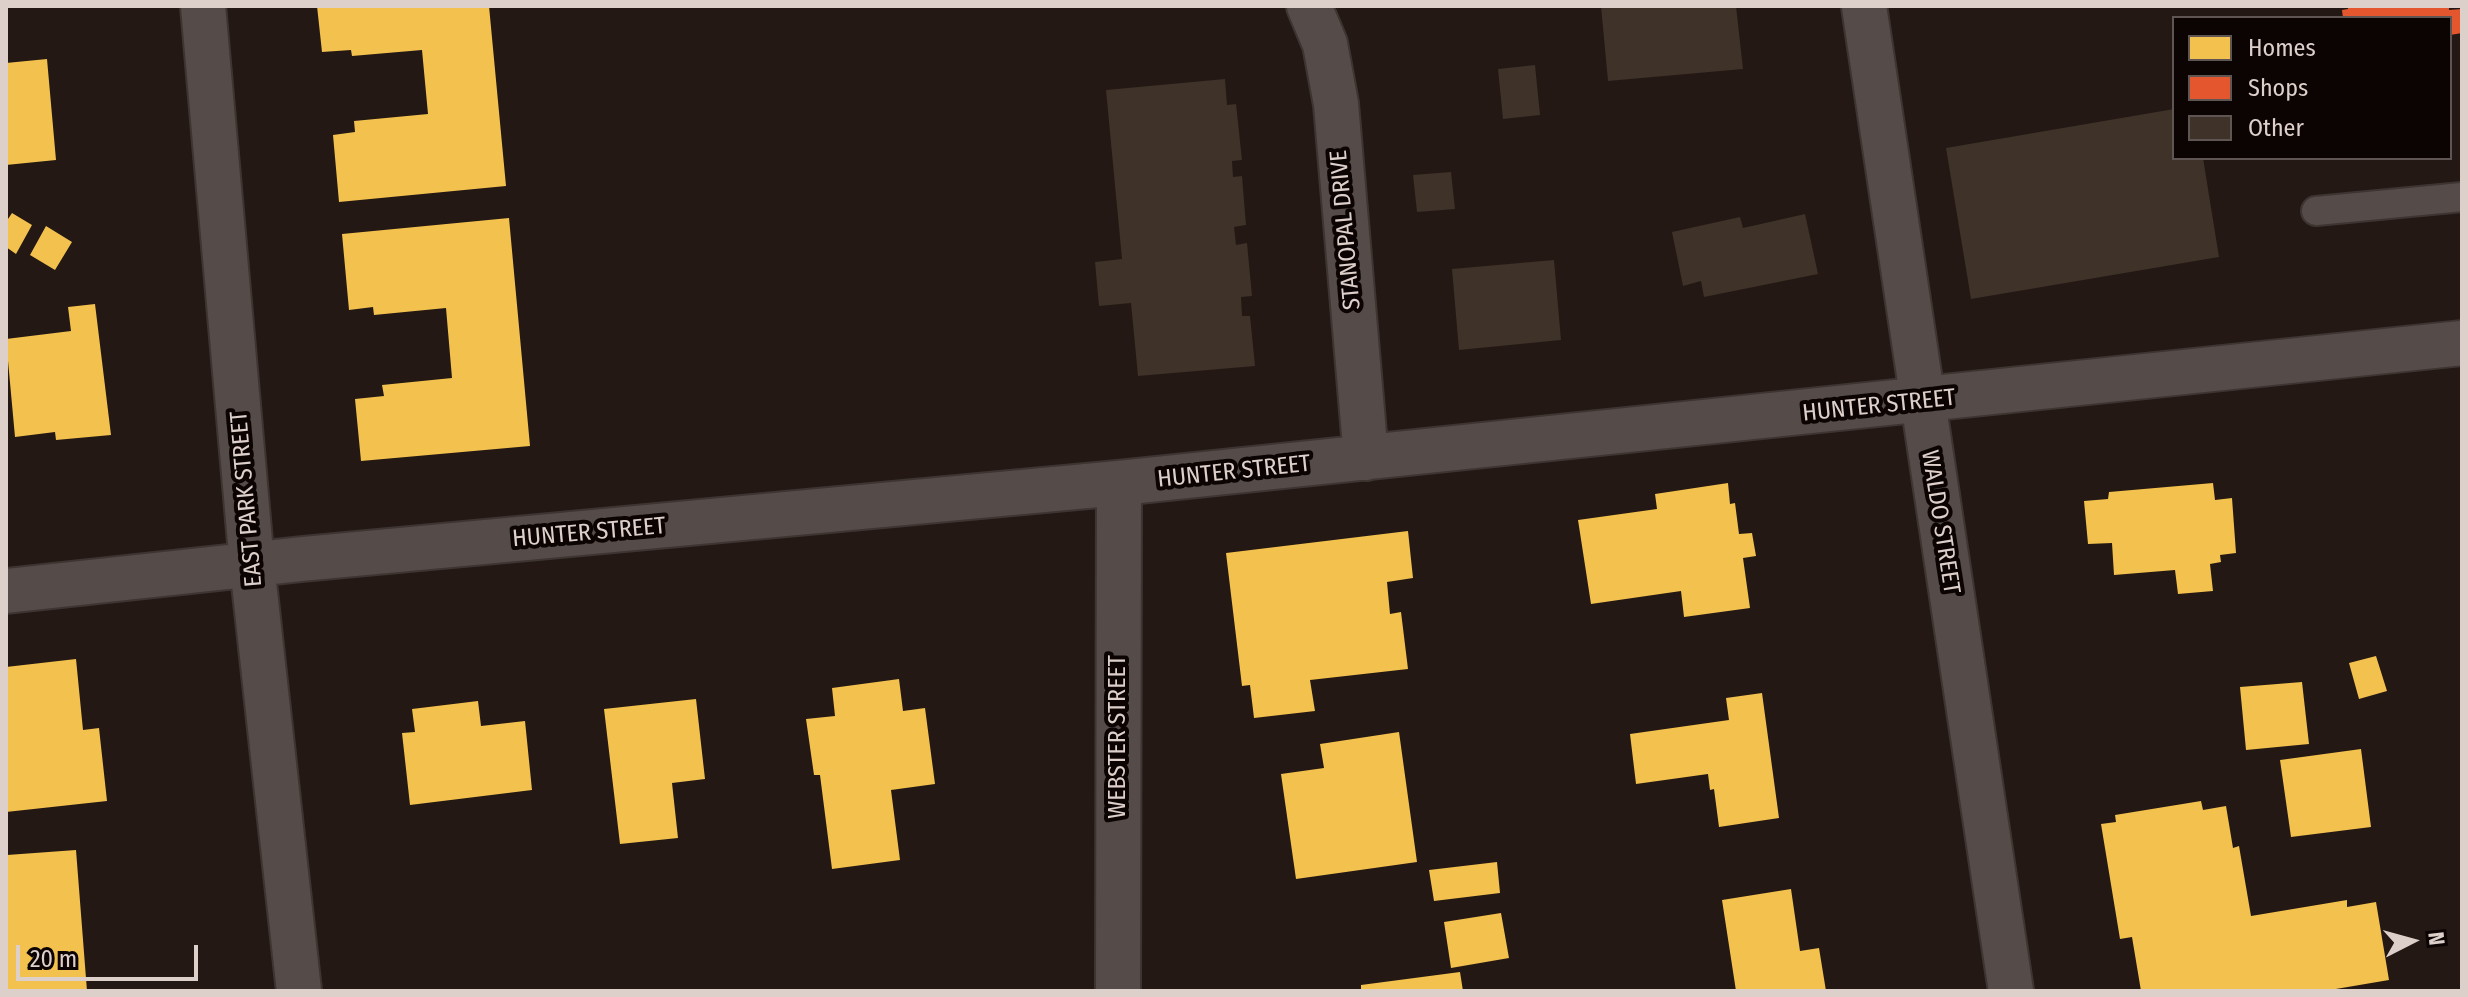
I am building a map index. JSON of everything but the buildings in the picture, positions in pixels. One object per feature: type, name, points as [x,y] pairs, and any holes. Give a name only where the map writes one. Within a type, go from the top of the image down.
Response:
[{"type":"street","name":"EAST PARK STREET","points":[[203,6],[252,565],[299,991]]},
{"type":"street","name":"STANOPAL DRIVE","points":[[1309,6],[1325,44],[1336,104],[1366,458]]},
{"type":"street","name":"WALDO STREET","points":[[1864,6],[2011,991]]},
{"type":"street","name":"HUNTER STREET","points":[[6,591],[1119,483],[2462,343]]},
{"type":"street","name":"WEBSTER STREET","points":[[1118,991],[1119,483]]},
{"type":"lane","points":[[2316,211],[2462,197]]}]
